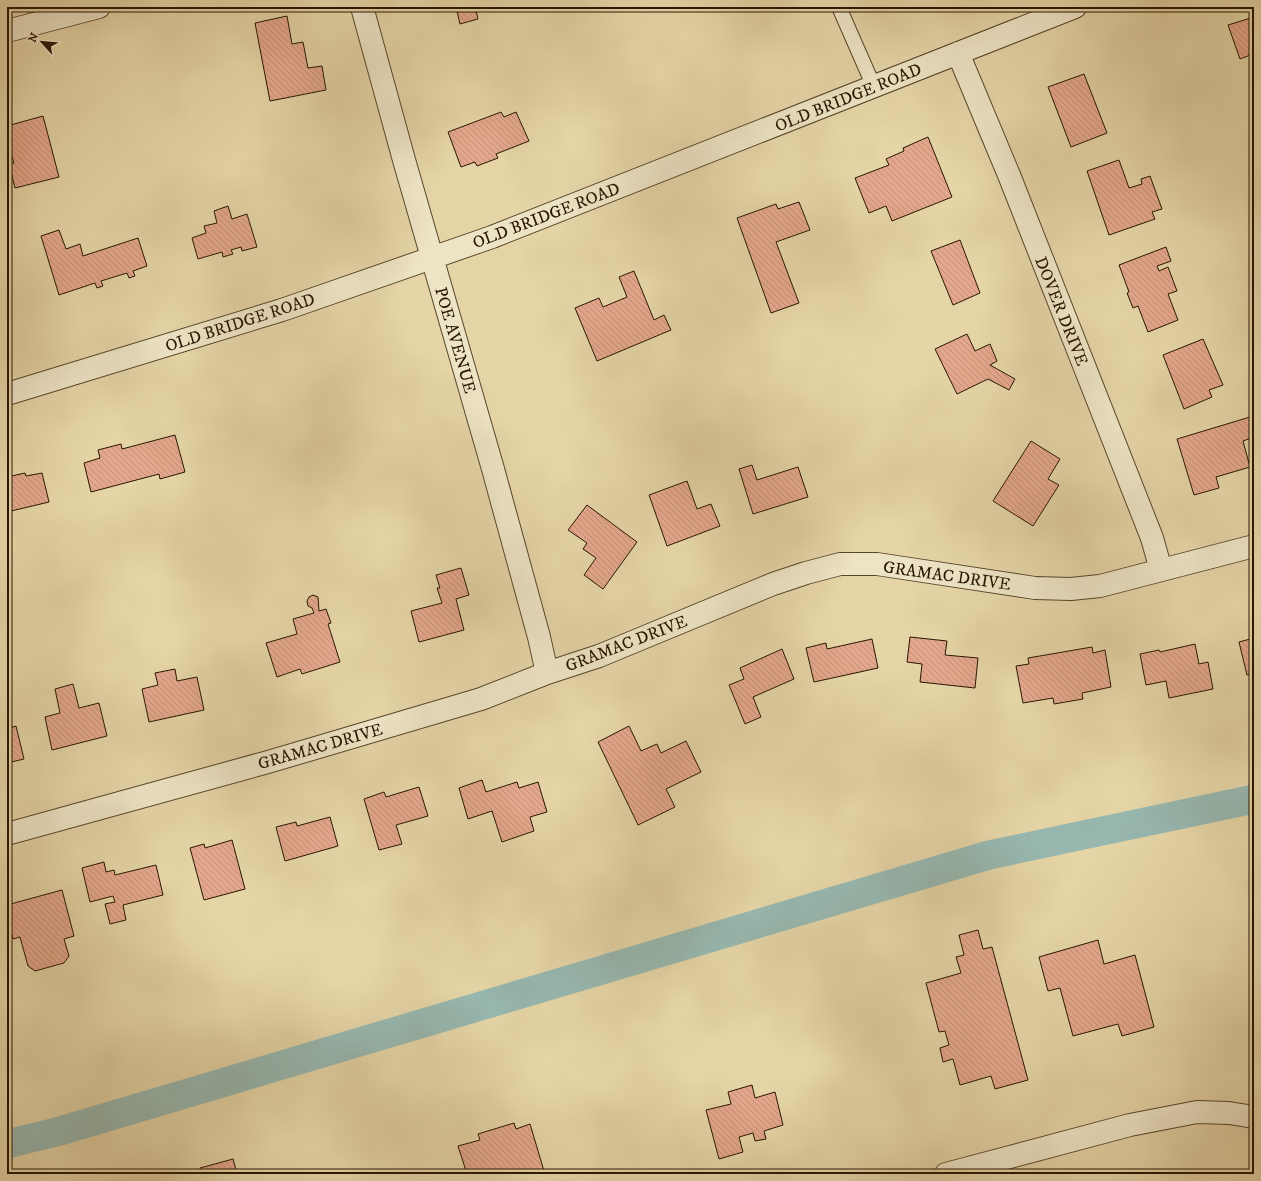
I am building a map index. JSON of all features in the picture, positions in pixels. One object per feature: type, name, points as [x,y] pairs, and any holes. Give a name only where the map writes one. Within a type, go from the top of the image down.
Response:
[{"type":"street","points":[[7,31],[99,7]]},
{"type":"street","name":"POE AVENUE","points":[[362,7],[493,469],[539,637],[546,673]]},
{"type":"street","name":"OLD BRIDGE ROAD","points":[[7,394],[282,310],[500,234],[1075,7]]},
{"type":"street","name":"DOVER DRIVE","points":[[958,54],[1009,176],[1143,516],[1161,570]]},
{"type":"street","name":"GRAMAC DRIVE","points":[[7,834],[261,764],[481,699],[546,673],[599,656],[773,584],[840,564],[877,564],[1035,588],[1071,589],[1100,586],[1254,546]]},
{"type":"street","points":[[946,1174],[1130,1125],[1197,1112],[1229,1113],[1254,1117]]},
{"type":"lane","points":[[839,7],[874,87]]},
{"type":"building","points":[[456,7],[485,7],[476,10],[478,19],[460,24]]},
{"type":"building","points":[[287,16],[292,44],[303,42],[308,68],[322,66],[326,90],[270,101],[255,23]]},
{"type":"building","points":[[1254,17],[1254,59],[1253,54],[1240,59],[1228,25]]},
{"type":"building","points":[[1084,74],[1107,133],[1071,147],[1048,87]]},
{"type":"building","points":[[501,112],[504,117],[516,112],[529,141],[496,154],[498,158],[477,166],[475,162],[461,167],[448,132]]},
{"type":"building","points":[[43,116],[59,177],[15,188],[9,164],[14,163],[7,142],[7,126]]},
{"type":"building","points":[[928,137],[952,197],[892,221],[886,206],[869,213],[855,178],[889,165],[886,159],[904,151],[903,148]]},
{"type":"building","points":[[1119,160],[1129,188],[1142,184],[1141,179],[1150,176],[1162,209],[1152,212],[1155,219],[1109,235],[1087,171]]},
{"type":"building","points":[[799,202],[810,230],[776,242],[799,303],[771,313],[737,218],[776,204],[778,209]]},
{"type":"building","points":[[228,206],[232,219],[247,214],[257,247],[242,251],[241,247],[231,250],[233,254],[223,257],[222,252],[198,259],[192,238],[206,233],[204,226],[217,223],[214,211]]},
{"type":"building","points":[[59,230],[66,249],[80,244],[83,256],[138,238],[147,266],[133,271],[135,276],[129,278],[127,273],[101,281],[103,286],[97,288],[95,283],[59,295],[41,236]]},
{"type":"building","points":[[960,240],[980,293],[953,305],[931,251]]},
{"type":"building","points":[[1166,247],[1171,261],[1157,266],[1159,271],[1168,267],[1177,291],[1168,294],[1178,320],[1148,332],[1138,306],[1133,308],[1119,265]]},
{"type":"building","points":[[634,271],[654,320],[664,315],[671,330],[597,361],[575,308],[599,298],[603,307],[627,297],[619,277]]},
{"type":"building","points":[[967,334],[975,351],[990,344],[997,361],[990,365],[1015,379],[1009,390],[988,379],[957,394],[935,349]]},
{"type":"building","points":[[1203,339],[1223,385],[1209,390],[1212,397],[1184,409],[1163,355]]},
{"type":"building","points":[[1250,417],[1254,437],[1243,441],[1250,467],[1216,477],[1219,488],[1194,495],[1177,439]]},
{"type":"building","points":[[175,435],[185,472],[160,479],[159,474],[91,492],[84,463],[100,458],[98,450],[121,444],[122,449]]},
{"type":"building","points":[[1031,441],[1060,459],[1048,479],[1059,485],[1033,526],[993,501]]},
{"type":"building","points":[[752,465],[757,480],[798,467],[808,497],[753,514],[739,469]]},
{"type":"building","points":[[25,473],[26,476],[42,473],[49,502],[7,512],[7,477]]},
{"type":"building","points":[[687,481],[697,509],[711,504],[720,526],[667,546],[649,495]]},
{"type":"building","points":[[587,505],[637,542],[603,589],[584,575],[596,558],[583,549],[587,543],[568,530]]},
{"type":"building","points":[[461,568],[469,595],[456,599],[464,630],[419,642],[411,611],[442,603],[437,588],[440,588],[436,575]]},
{"type":"building","points":[[313,595],[318,597],[319,611],[326,609],[331,623],[328,624],[340,662],[302,674],[300,669],[277,677],[266,643],[297,634],[293,619],[314,613],[312,608],[308,606],[307,601],[309,597]]},
{"type":"building","points":[[910,637],[947,641],[945,655],[978,658],[975,688],[920,682],[922,664],[907,662]]},
{"type":"building","points":[[1254,638],[1254,673],[1247,675],[1239,642]]},
{"type":"building","points":[[872,639],[878,668],[814,682],[806,648],[826,643],[827,649]]},
{"type":"building","points":[[1195,644],[1199,664],[1208,662],[1213,689],[1169,698],[1166,681],[1146,685],[1140,654],[1159,650],[1160,652]]},
{"type":"building","points":[[1092,647],[1093,653],[1105,650],[1111,687],[1082,693],[1083,699],[1054,704],[1053,698],[1023,703],[1016,666],[1029,664],[1028,658]]},
{"type":"building","points":[[782,649],[794,679],[753,697],[761,717],[745,724],[729,685],[744,679],[740,668]]},
{"type":"building","points":[[175,669],[177,681],[197,677],[204,710],[149,722],[142,689],[158,685],[155,673]]},
{"type":"building","points":[[73,684],[79,708],[99,703],[107,736],[52,750],[45,717],[60,713],[55,689]]},
{"type":"building","points":[[16,726],[24,759],[7,763],[7,729]]},
{"type":"building","points":[[629,726],[641,751],[657,744],[661,753],[686,741],[701,772],[666,789],[675,807],[638,825],[598,742]]},
{"type":"building","points":[[482,780],[486,792],[517,782],[519,788],[538,782],[547,812],[530,817],[534,831],[502,842],[492,811],[468,819],[459,788]]},
{"type":"building","points":[[419,787],[428,816],[396,825],[402,844],[379,850],[364,799],[384,792],[386,797]]},
{"type":"building","points":[[330,817],[338,846],[285,861],[276,827],[296,822],[297,826]]},
{"type":"building","points":[[232,840],[245,889],[204,900],[190,848],[204,844],[205,848]]},
{"type":"building","points":[[104,862],[106,872],[114,870],[115,875],[156,865],[163,895],[123,905],[126,920],[110,924],[105,904],[115,902],[113,896],[90,902],[82,868]]},
{"type":"building","points":[[62,890],[74,936],[64,939],[69,956],[64,963],[35,971],[28,966],[20,937],[13,939],[7,916],[7,905]]},
{"type":"building","points":[[978,930],[983,949],[992,947],[1028,1080],[995,1089],[991,1076],[960,1085],[953,1059],[943,1062],[940,1048],[949,1045],[945,1031],[939,1032],[926,983],[961,973],[956,957],[964,955],[959,935]]},
{"type":"building","points":[[1098,940],[1104,964],[1135,955],[1154,1027],[1122,1036],[1118,1024],[1073,1036],[1060,988],[1048,991],[1039,957]]},
{"type":"building","points":[[752,1085],[755,1098],[775,1092],[783,1125],[764,1131],[766,1139],[755,1141],[753,1133],[739,1137],[743,1152],[719,1159],[706,1110],[731,1104],[728,1092]]},
{"type":"building","points":[[514,1123],[516,1129],[530,1124],[544,1171],[534,1174],[467,1174],[458,1146],[480,1140],[478,1134]]},
{"type":"building","points":[[233,1159],[237,1174],[201,1174],[200,1168]]},
{"type":"waterway","points":[[7,1144],[60,1131],[989,855],[1254,799]]}]
